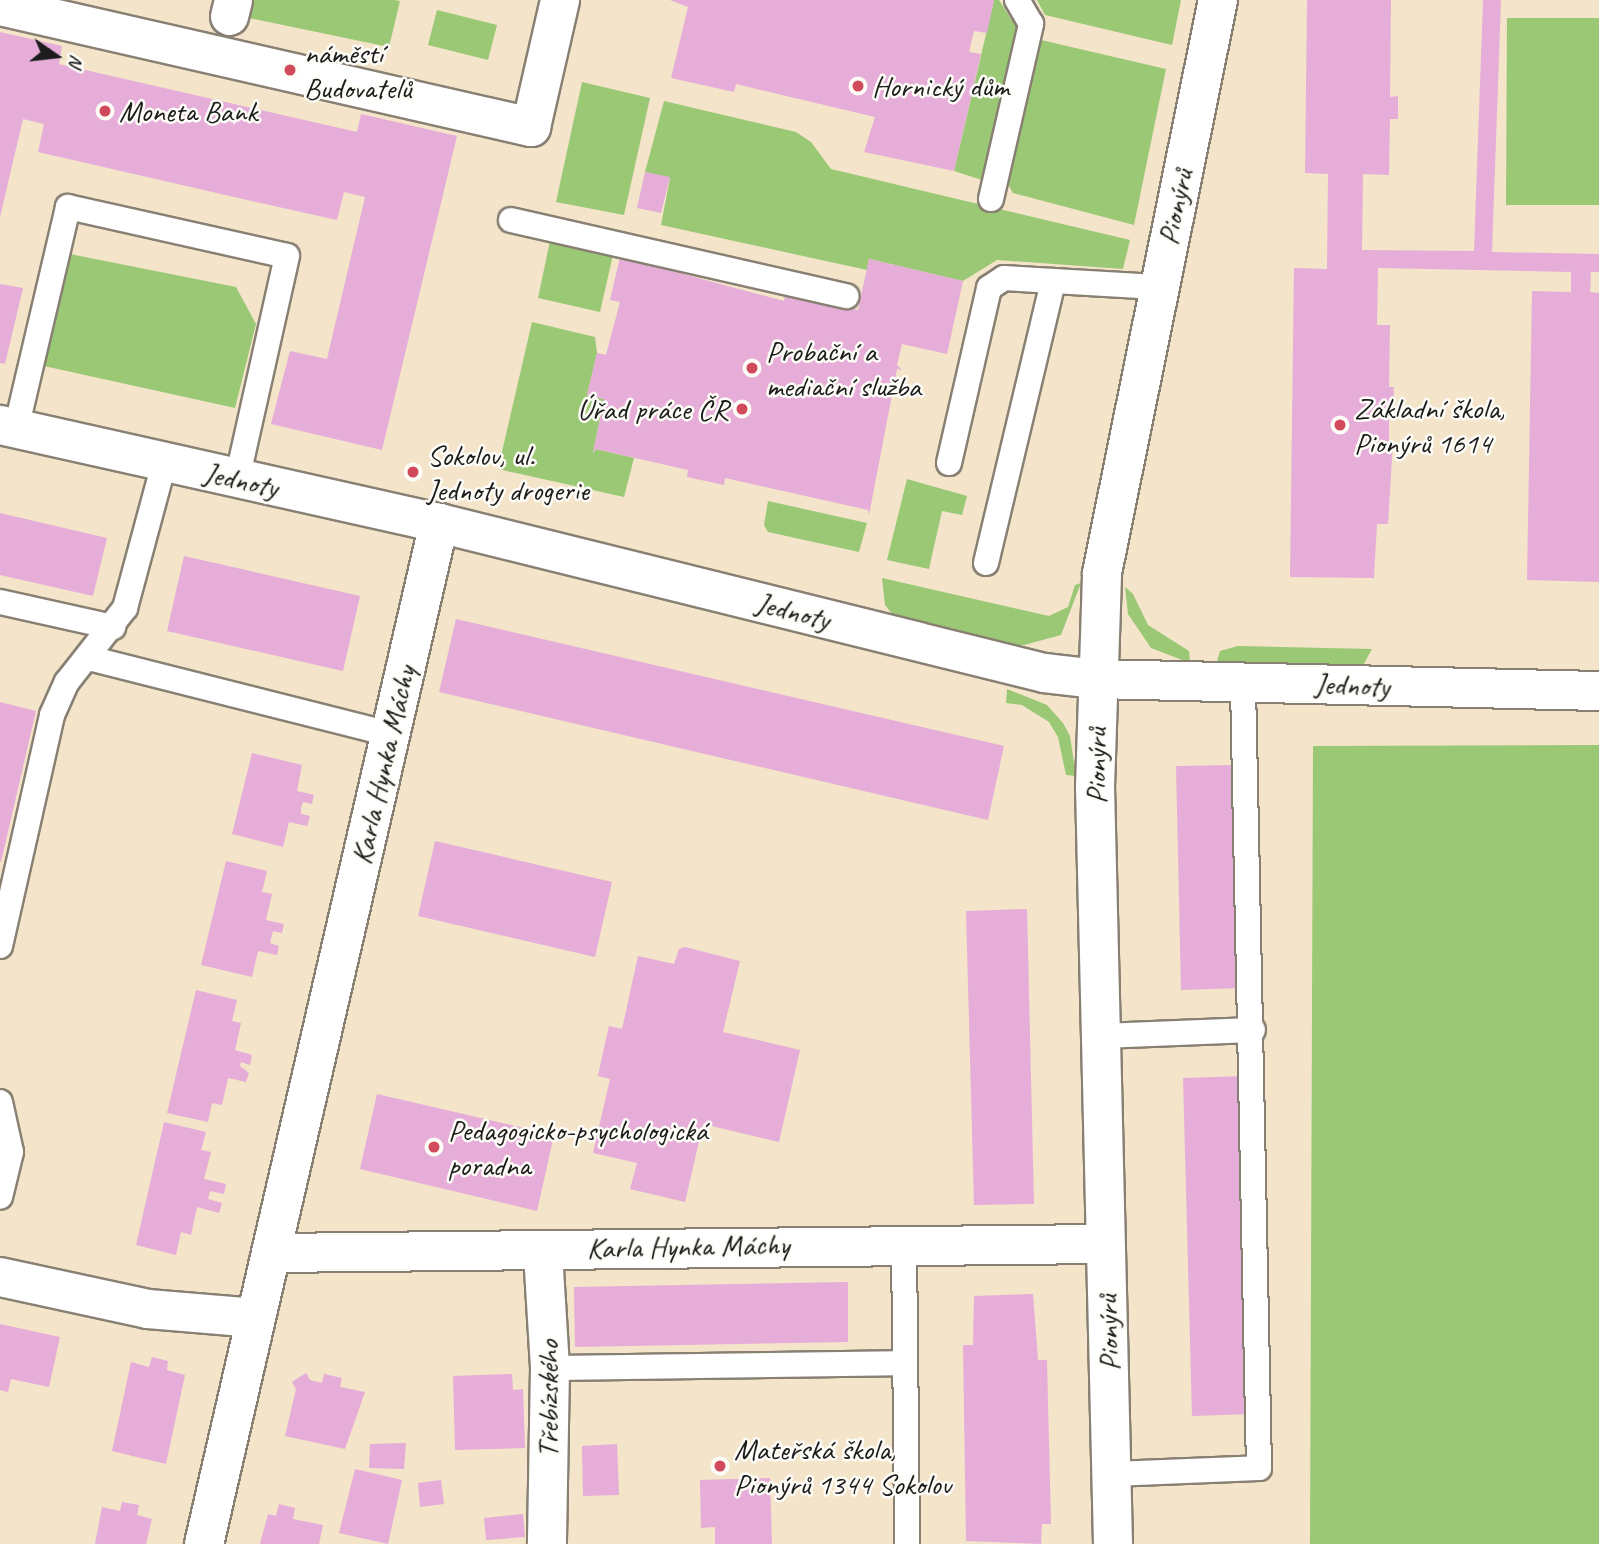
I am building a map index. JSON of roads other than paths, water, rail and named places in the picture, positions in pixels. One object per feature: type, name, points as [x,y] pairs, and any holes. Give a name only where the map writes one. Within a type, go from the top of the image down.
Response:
[{"type":"street","points":[[0,6],[531,127],[560,0]]},
{"type":"street","name":"Pionýrů","points":[[1113,1544],[1101,1036],[1097,679],[1102,573],[1218,0]]},
{"type":"street","name":"Jednoty","points":[[8,427],[439,523],[1044,673],[1097,679],[1599,691]]},
{"type":"street","name":"Karla Hynka Máchy","points":[[204,1544],[439,523]]},
{"type":"street","name":"Karla Hynka Máchy","points":[[271,1253],[543,1253],[585,1247],[904,1243],[1105,1244]]},
{"type":"street","name":"Třebízského","points":[[543,1253],[550,1368],[547,1544]]},
{"type":"street","points":[[0,1277],[148,1309],[256,1318]]},
{"type":"lane","points":[[991,199],[1031,24],[1017,0]]},
{"type":"lane","points":[[8,427],[68,207],[287,256],[237,479]]},
{"type":"lane","points":[[511,220],[846,296]]},
{"type":"lane","points":[[948,463],[989,288],[1004,278],[1158,287]]},
{"type":"lane","points":[[986,563],[1053,281]]},
{"type":"lane","points":[[0,946],[52,715],[67,682],[89,658],[125,608],[164,463]]},
{"type":"lane","points":[[0,602],[113,626]]},
{"type":"lane","points":[[89,658],[390,734]]},
{"type":"lane","points":[[1112,1474],[1259,1468],[1243,681]]},
{"type":"lane","points":[[1101,1036],[1252,1030]]},
{"type":"lane","points":[[0,1102],[11,1152],[0,1197]]},
{"type":"lane","points":[[904,1243],[902,1363],[907,1544]]},
{"type":"lane","points":[[550,1368],[902,1363]]},
{"type":"place","name":"náměstí Budovatelů","points":[[290,70]]},
{"type":"place","name":"Hornický dům","points":[[858,86]]},
{"type":"place","name":"Moneta Bank","points":[[105,111]]},
{"type":"place","name":"Probační a mediační služba","points":[[752,368]]},
{"type":"place","name":"Úřad práce ČR","points":[[742,409]]},
{"type":"place","name":"Základní škola, Pionýrů 1614","points":[[1340,425]]},
{"type":"place","name":"Sokolov, ul. Jednoty drogerie","points":[[413,472]]},
{"type":"place","name":"Pedagogicko-psychologická poradna","points":[[434,1147]]},
{"type":"place","name":"Mateřská škola, Pionýrů 1344 Sokolov","points":[[720,1466]]}]
